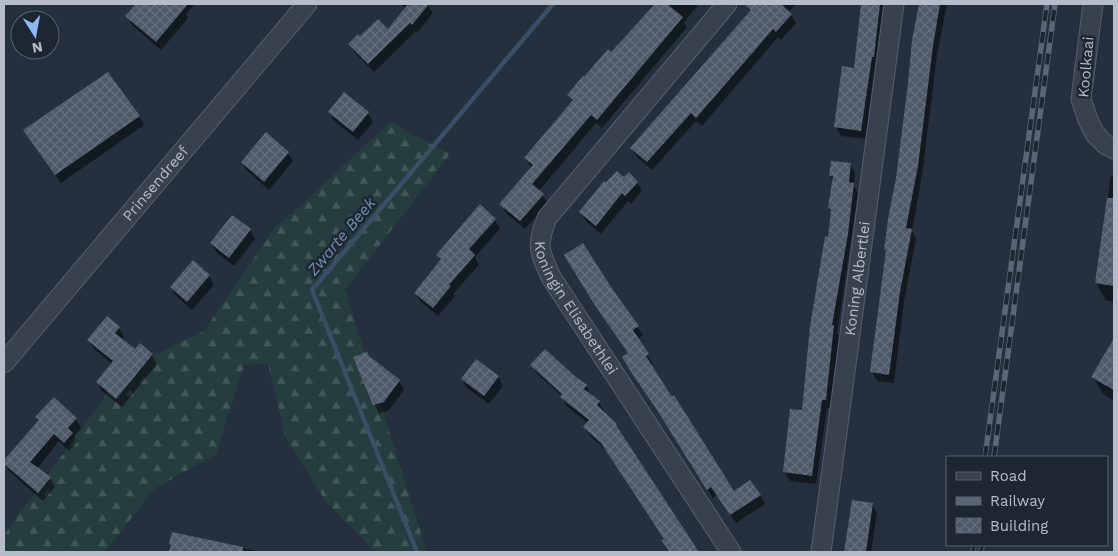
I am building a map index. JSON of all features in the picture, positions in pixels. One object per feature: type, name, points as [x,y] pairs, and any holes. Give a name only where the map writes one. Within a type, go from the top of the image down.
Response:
[{"type":"street","name":"Prinsendreef","points":[[4,363],[308,4]]},
{"type":"street","name":"Koningin Elisabethlei","points":[[727,4],[547,218],[540,236],[540,253],[551,277],[731,552]]},
{"type":"street","name":"Koning Albertlei","points":[[821,552],[894,4]]},
{"type":"street","name":"Koolkaai","points":[[1093,4],[1081,99],[1095,134],[1105,144],[1114,149]]},
{"type":"green space","points":[[391,122],[450,154],[345,290],[427,552],[376,552],[326,502],[285,436],[268,364],[244,365],[216,454],[154,489],[105,552],[4,552],[4,535],[124,370],[204,331],[273,230]]},
{"type":"building","points":[[136,4],[188,4],[156,42],[125,16]]},
{"type":"building","points":[[408,4],[429,4],[412,25],[410,23],[368,64],[348,44],[358,34],[360,36],[378,19],[388,29]]},
{"type":"building","points":[[655,4],[667,4],[683,17],[597,120],[591,115],[532,184],[544,194],[520,221],[499,204],[533,165],[524,158],[573,100],[567,95],[583,76],[608,49],[611,52]]},
{"type":"building","points":[[744,4],[781,4],[792,14],[776,32],[773,29],[696,118],[691,113],[647,162],[630,148],[751,10]]},
{"type":"building","points":[[861,4],[880,4],[874,57],[872,57],[861,131],[834,127],[842,66],[854,68]]},
{"type":"building","points":[[919,4],[940,4],[918,166],[906,228],[912,229],[900,292],[889,375],[870,372],[886,250],[884,250],[888,219],[896,178],[912,40]]},
{"type":"building","points":[[108,72],[140,116],[55,175],[23,130]]},
{"type":"building","points":[[344,92],[369,112],[353,132],[328,112]]},
{"type":"building","points":[[266,132],[289,152],[264,182],[241,162]]},
{"type":"building","points":[[831,161],[851,163],[849,182],[854,183],[848,234],[832,325],[834,325],[826,400],[822,400],[812,476],[783,472],[790,409],[802,410],[810,326],[825,236],[828,237],[831,209],[828,208],[833,176],[829,176]]},
{"type":"building","points":[[617,171],[624,177],[629,172],[638,182],[625,196],[622,193],[596,226],[579,212],[604,181],[606,182]]},
{"type":"building","points":[[1107,198],[1114,198],[1114,286],[1095,283]]},
{"type":"building","points":[[480,204],[496,219],[469,249],[475,255],[449,285],[451,286],[433,308],[414,293],[441,259],[436,255]]},
{"type":"building","points":[[232,215],[251,229],[229,258],[210,243]]},
{"type":"building","points":[[583,243],[639,326],[633,330],[649,354],[646,356],[672,397],[674,395],[734,491],[750,480],[761,495],[730,515],[711,487],[707,490],[633,375],[622,357],[628,353],[594,304],[564,255]]},
{"type":"building","points":[[193,260],[210,275],[187,302],[170,287]]},
{"type":"building","points":[[107,316],[120,327],[115,333],[135,349],[140,343],[153,354],[116,399],[96,382],[113,361],[87,340]]},
{"type":"building","points":[[1114,338],[1114,390],[1091,377]]},
{"type":"building","points":[[545,349],[587,385],[584,389],[600,401],[597,405],[617,424],[699,552],[670,552],[661,540],[664,539],[601,443],[583,427],[589,420],[560,397],[562,394],[530,365]]},
{"type":"building","points":[[367,352],[369,356],[400,380],[384,402],[373,405],[353,357]]},
{"type":"building","points":[[476,359],[499,376],[484,396],[461,379]]},
{"type":"building","points":[[54,397],[77,418],[68,428],[73,433],[64,443],[54,434],[30,462],[51,477],[38,493],[4,464],[4,460],[39,420],[35,417]]},
{"type":"building","points":[[852,500],[873,503],[866,552],[844,552]]},
{"type":"building","points":[[172,532],[243,547],[243,552],[169,552]]},
{"type":"waterway","name":"Zwarte Beek","points":[[417,552],[312,290],[553,4]]},
{"type":"railway","points":[[985,456],[1047,4]]},
{"type":"railway","points":[[994,456],[1055,4]]},
{"type":"railway","points":[[973,552],[974,546]]},
{"type":"railway","points":[[981,552],[982,546]]}]
